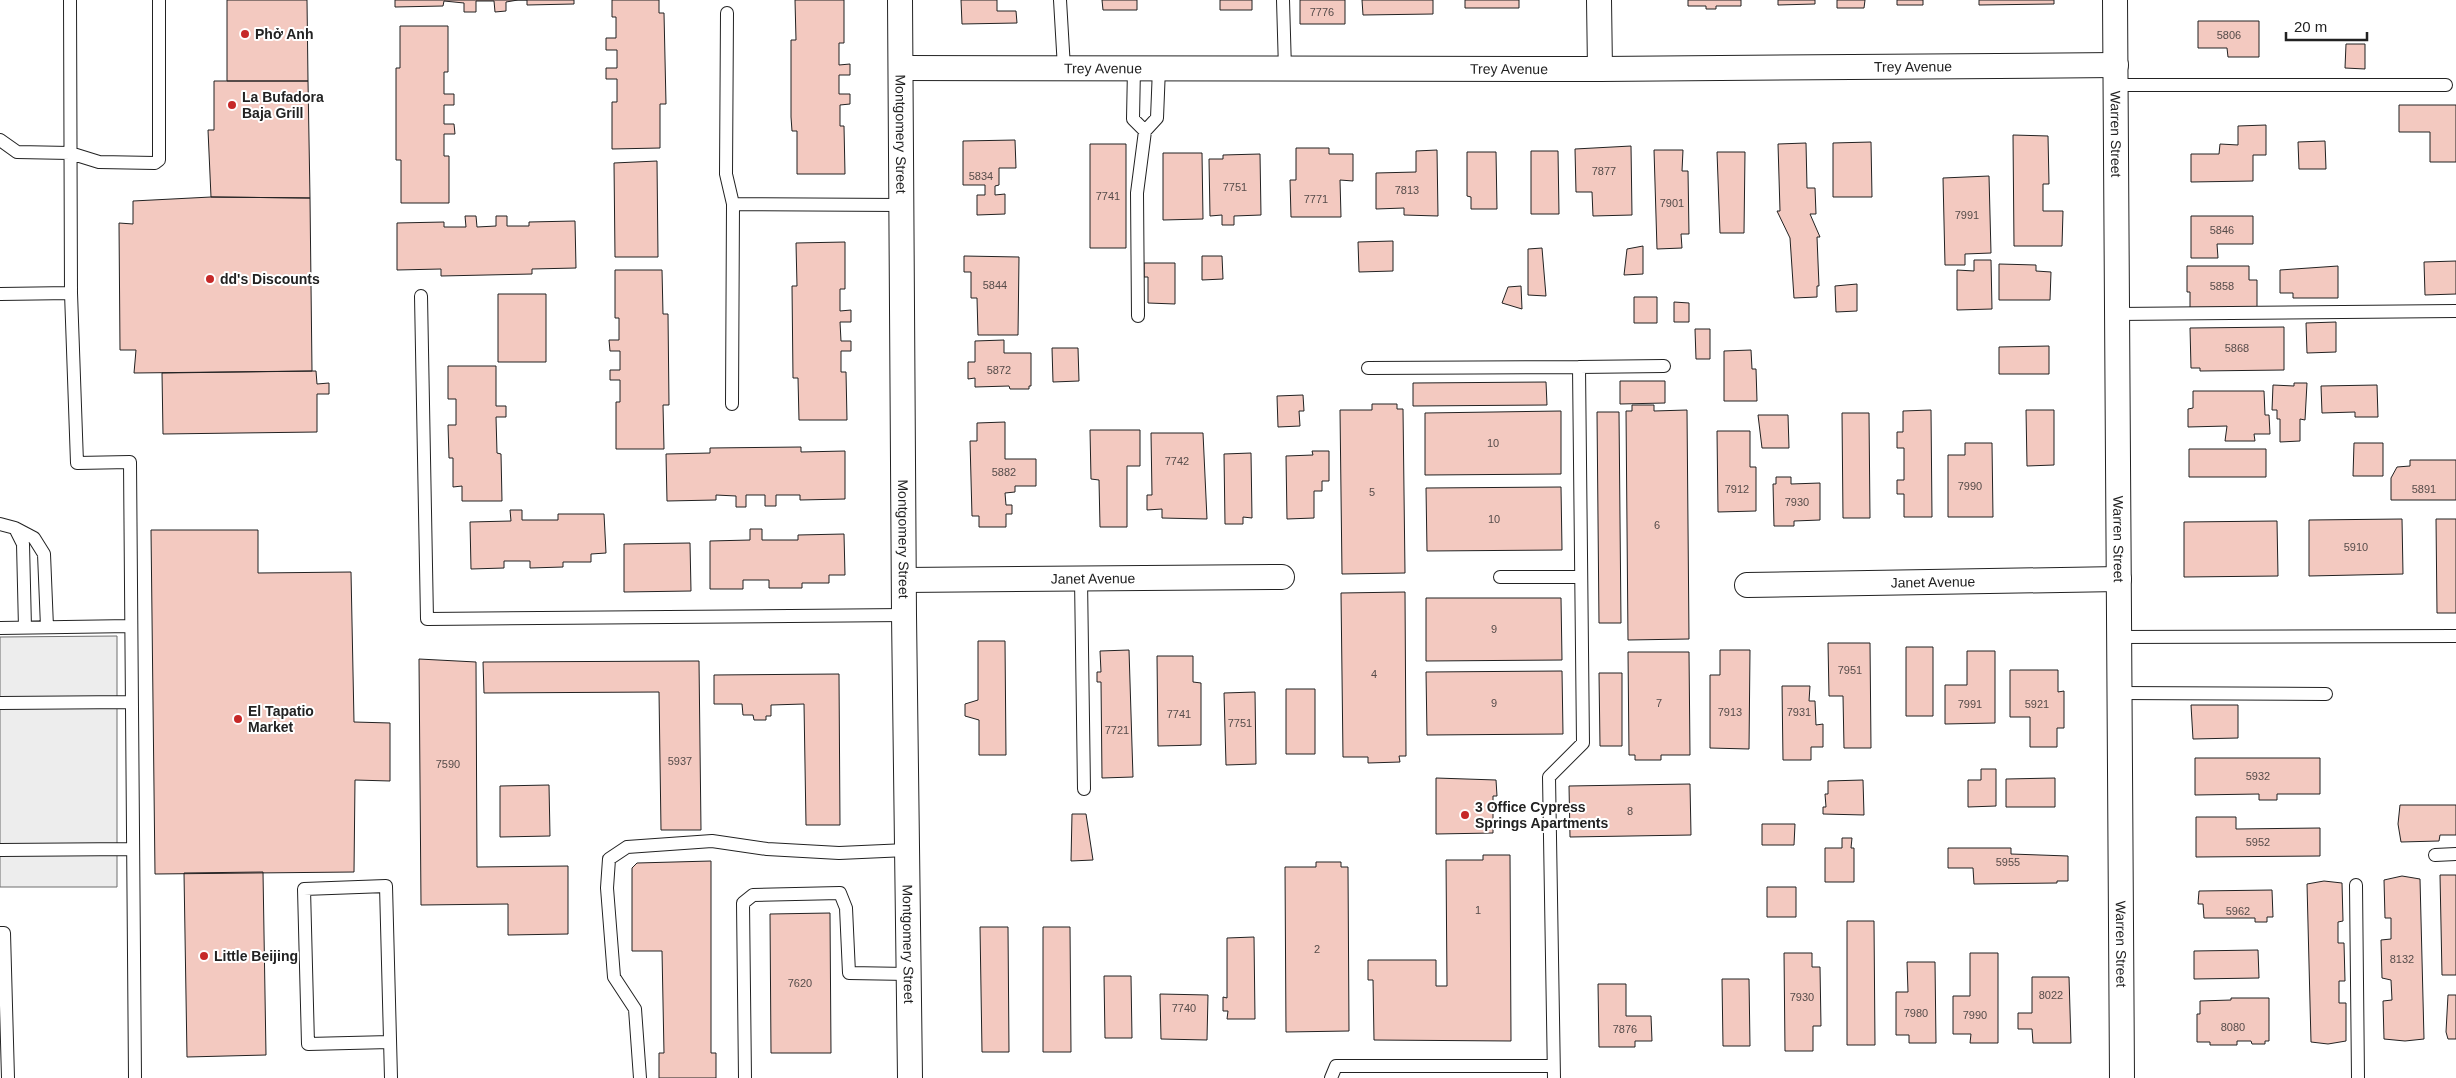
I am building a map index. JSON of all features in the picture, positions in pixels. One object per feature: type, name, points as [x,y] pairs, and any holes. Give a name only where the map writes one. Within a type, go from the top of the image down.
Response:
[{"type":"street","name":"Montgomery Street","points":[[900,0],[904,615],[910,1078]]},
{"type":"street","points":[[1599,0],[1600,69]]},
{"type":"street","name":"Warren Street","points":[[2115,0],[2122,1078]]},
{"type":"street","name":"Trey Avenue","points":[[901,68],[1600,69],[2116,75]]},
{"type":"street","name":"Janet Avenue","points":[[904,580],[1282,577]]},
{"type":"street","name":"Janet Avenue","points":[[1747,584],[2119,579]]},
{"type":"lane","points":[[70,0],[71,294],[77,462],[130,462],[135,1078]]},
{"type":"lane","points":[[0,140],[17,152],[70,153],[99,162],[155,163],[159,160],[159,0]]},
{"type":"lane","points":[[1060,0],[1064,68]]},
{"type":"lane","points":[[1283,0],[1285,69]]},
{"type":"lane","points":[[727,12],[726,174],[733,204],[732,404]]},
{"type":"lane","points":[[1134,68],[1133,119],[1145,131]]},
{"type":"lane","points":[[1138,316],[1137,194],[1145,131],[1157,118],[1159,68]]},
{"type":"lane","points":[[2116,75],[2446,85]]},
{"type":"lane","points":[[733,204],[901,205]]},
{"type":"lane","points":[[0,294],[71,294]]},
{"type":"lane","points":[[421,296],[427,619],[904,615]]},
{"type":"lane","points":[[2117,314],[2456,311]]},
{"type":"lane","points":[[1368,368],[1664,366]]},
{"type":"lane","points":[[1331,1078],[1336,1066],[1554,1072],[1549,777],[1583,743],[1579,367]]},
{"type":"lane","points":[[0,524],[15,528],[34,538],[44,554],[47,627]]},
{"type":"lane","points":[[15,528],[23,544],[25,628]]},
{"type":"lane","points":[[1500,577],[1581,577]]},
{"type":"lane","points":[[1081,579],[1084,789]]},
{"type":"lane","points":[[0,628],[131,626]]},
{"type":"lane","points":[[2119,636],[2456,636]]},
{"type":"lane","points":[[2119,693],[2326,694]]},
{"type":"lane","points":[[0,703],[132,702]]},
{"type":"lane","points":[[640,1078],[635,1009],[614,977],[606,888],[609,858],[627,847],[712,841],[767,849],[839,853],[907,850]]},
{"type":"lane","points":[[0,850],[133,849]]},
{"type":"lane","points":[[2435,855],[2456,854]]},
{"type":"lane","points":[[2356,885],[2358,1078]]},
{"type":"lane","points":[[390,1042],[308,1044],[304,889],[386,886],[391,1078]]},
{"type":"lane","points":[[745,1078],[743,904],[753,895],[840,893],[846,908],[850,973],[908,974]]},
{"type":"lane","points":[[0,933],[4,932],[6,998],[3,1034],[8,1078]]},
{"type":"lane","points":[[0,976],[6,998]]},
{"type":"shaded area","points":[[117,636],[117,887],[0,887],[0,637]]},
{"type":"building","points":[[227,0],[307,0],[308,81],[227,81]]},
{"type":"building","points":[[395,0],[518,0],[506,2],[506,11],[495,12],[494,1],[476,1],[476,12],[464,12],[464,3],[444,1],[443,6],[395,7]]},
{"type":"building","points":[[527,0],[574,0],[574,4],[527,5]]},
{"type":"building","points":[[612,0],[659,0],[659,13],[664,13],[666,104],[660,104],[660,148],[612,149],[612,102],[617,102],[617,79],[606,79],[606,68],[617,68],[617,50],[606,50],[606,38],[616,38],[616,17],[612,17]]},
{"type":"building","points":[[795,0],[844,0],[844,43],[839,43],[839,65],[850,64],[850,75],[839,75],[839,94],[850,94],[850,104],[840,105],[840,126],[844,126],[845,174],[797,174],[797,131],[792,131],[791,117],[791,40],[796,40]]},
{"type":"building","points":[[961,0],[997,0],[997,11],[1016,11],[1017,23],[962,24]]},
{"type":"building","points":[[1102,0],[1137,0],[1137,10],[1103,10]]},
{"type":"building","points":[[1220,0],[1252,0],[1252,10],[1220,10]]},
{"type":"building","points":[[1300,0],[1345,0],[1345,24],[1300,24]]},
{"type":"building","points":[[1362,0],[1433,0],[1433,14],[1363,15]]},
{"type":"building","points":[[1465,0],[1519,0],[1519,8],[1465,8]]},
{"type":"building","points":[[1688,0],[1741,0],[1741,6],[1716,6],[1716,9],[1706,9],[1706,6],[1688,6]]},
{"type":"building","points":[[1778,0],[1815,0],[1815,4],[1778,5]]},
{"type":"building","points":[[1837,0],[1865,0],[1864,8],[1837,8]]},
{"type":"building","points":[[1897,0],[1923,0],[1923,5],[1897,5]]},
{"type":"building","points":[[1979,0],[2054,0],[2054,4],[1979,5]]},
{"type":"building","points":[[2198,21],[2259,21],[2259,57],[2228,57],[2227,48],[2198,48]]},
{"type":"building","points":[[400,26],[448,26],[448,72],[444,72],[444,94],[454,94],[454,105],[444,105],[444,124],[454,124],[455,134],[444,134],[444,156],[449,156],[449,203],[401,203],[401,160],[396,160],[396,68],[400,68]]},
{"type":"building","points":[[2346,44],[2365,44],[2365,69],[2345,68]]},
{"type":"building","points":[[214,81],[308,81],[310,198],[211,197],[208,130],[214,130]]},
{"type":"building","points":[[2399,105],[2456,105],[2456,162],[2430,162],[2430,132],[2399,132]]},
{"type":"building","points":[[2266,125],[2266,155],[2253,155],[2253,181],[2191,182],[2191,154],[2219,154],[2220,144],[2238,145],[2238,126]]},
{"type":"building","points":[[2013,135],[2048,136],[2049,184],[2043,184],[2043,211],[2063,211],[2062,246],[2014,246]]},
{"type":"building","points":[[1015,140],[1016,168],[999,168],[999,185],[995,186],[995,195],[1005,194],[1005,214],[977,215],[977,195],[985,195],[985,185],[963,185],[963,141]]},
{"type":"building","points":[[2325,141],[2326,169],[2299,169],[2298,142]]},
{"type":"building","points":[[1871,142],[1872,197],[1833,197],[1833,143]]},
{"type":"building","points":[[1806,143],[1807,188],[1815,188],[1816,214],[1810,214],[1820,237],[1817,237],[1819,286],[1817,286],[1817,297],[1794,298],[1790,238],[1777,211],[1780,211],[1778,144]]},
{"type":"building","points":[[1090,144],[1126,144],[1126,248],[1090,248]]},
{"type":"building","points":[[1631,146],[1632,215],[1593,216],[1592,192],[1576,192],[1575,149]]},
{"type":"building","points":[[1296,148],[1329,148],[1329,154],[1353,154],[1353,181],[1340,180],[1341,217],[1291,217],[1290,180],[1296,180]]},
{"type":"building","points":[[1437,150],[1438,216],[1404,215],[1404,208],[1376,209],[1376,173],[1416,172],[1416,151]]},
{"type":"building","points":[[1654,150],[1683,150],[1682,171],[1688,171],[1689,234],[1681,234],[1682,248],[1657,249]]},
{"type":"building","points":[[1531,151],[1558,151],[1559,214],[1531,214]]},
{"type":"building","points":[[1467,152],[1496,152],[1497,209],[1471,209],[1471,197],[1467,196]]},
{"type":"building","points":[[1717,152],[1745,152],[1744,233],[1720,233]]},
{"type":"building","points":[[1163,153],[1202,153],[1203,219],[1163,220]]},
{"type":"building","points":[[1260,154],[1261,215],[1234,216],[1234,225],[1222,225],[1222,215],[1210,216],[1209,159],[1223,159],[1223,155]]},
{"type":"building","points":[[657,161],[658,257],[615,257],[614,163]]},
{"type":"building","points":[[1989,176],[1991,253],[1965,254],[1965,265],[1945,265],[1943,178]]},
{"type":"building","points":[[211,197],[310,198],[312,371],[134,373],[136,350],[120,350],[119,223],[133,224],[133,201]]},
{"type":"building","points":[[465,216],[476,216],[477,227],[496,226],[496,216],[507,216],[507,226],[529,226],[529,222],[575,221],[576,268],[532,269],[532,274],[441,276],[441,269],[397,270],[397,223],[444,222],[444,227],[466,227]]},
{"type":"building","points":[[2191,216],[2253,216],[2253,244],[2217,244],[2218,258],[2191,258]]},
{"type":"building","points":[[1393,241],[1393,271],[1359,272],[1358,242]]},
{"type":"building","points":[[845,242],[845,289],[840,289],[840,311],[851,310],[851,322],[840,322],[841,341],[851,341],[851,351],[841,351],[841,372],[846,372],[847,420],[799,420],[798,378],[793,378],[792,286],[797,286],[796,243]]},
{"type":"building","points":[[1643,246],[1643,274],[1624,275],[1627,249]]},
{"type":"building","points":[[1542,248],[1546,296],[1528,295],[1528,249]]},
{"type":"building","points":[[964,256],[1019,257],[1018,335],[978,335],[977,298],[971,298],[971,272],[964,272]]},
{"type":"building","points":[[1202,256],[1222,256],[1223,279],[1202,280]]},
{"type":"building","points":[[1974,260],[1991,260],[1992,309],[1957,310],[1957,270],[1974,271]]},
{"type":"building","points":[[2456,261],[2456,294],[2425,295],[2424,262]]},
{"type":"building","points":[[1144,263],[1175,263],[1175,304],[1148,303],[1148,277],[1144,277]]},
{"type":"building","points":[[1999,264],[2036,265],[2036,271],[2051,272],[2050,300],[1999,300]]},
{"type":"building","points":[[2187,266],[2249,266],[2249,280],[2257,280],[2257,308],[2190,309],[2190,292],[2187,292]]},
{"type":"building","points":[[2338,266],[2338,298],[2293,298],[2293,293],[2280,293],[2280,270]]},
{"type":"building","points":[[615,270],[662,270],[663,314],[668,314],[669,405],[663,405],[664,449],[616,449],[616,402],[620,402],[620,380],[610,380],[610,370],[620,370],[620,351],[610,351],[609,340],[619,340],[619,318],[615,318]]},
{"type":"building","points":[[1857,284],[1857,311],[1836,312],[1835,286]]},
{"type":"building","points":[[1521,286],[1522,309],[1502,303],[1508,287]]},
{"type":"building","points":[[498,294],[546,294],[546,362],[498,362]]},
{"type":"building","points":[[1634,297],[1657,297],[1657,323],[1634,323]]},
{"type":"building","points":[[1674,302],[1689,303],[1689,322],[1674,322]]},
{"type":"building","points":[[2336,322],[2336,352],[2307,353],[2306,323]]},
{"type":"building","points":[[2284,327],[2284,370],[2200,371],[2200,368],[2191,368],[2190,328]]},
{"type":"building","points":[[1695,329],[1710,329],[1710,359],[1696,359]]},
{"type":"building","points":[[1004,340],[1004,353],[1031,353],[1031,386],[1029,386],[1029,389],[1010,389],[1009,386],[975,387],[975,378],[968,379],[968,362],[975,362],[975,341]]},
{"type":"building","points":[[2049,346],[2049,374],[1999,374],[1999,347]]},
{"type":"building","points":[[1052,348],[1078,348],[1079,381],[1053,382]]},
{"type":"building","points":[[1751,350],[1752,369],[1756,369],[1757,401],[1724,401],[1724,351]]},
{"type":"building","points":[[448,366],[496,366],[496,406],[506,406],[506,417],[496,417],[497,453],[501,454],[502,501],[462,501],[462,486],[453,487],[453,458],[449,458],[448,425],[456,425],[456,399],[448,399]]},
{"type":"building","points":[[316,371],[317,384],[329,383],[329,394],[317,394],[317,432],[163,434],[162,373]]},
{"type":"building","points":[[1620,381],[1665,381],[1665,403],[1620,404]]},
{"type":"building","points":[[1546,382],[1547,405],[1413,406],[1413,383]]},
{"type":"building","points":[[2294,383],[2307,383],[2305,420],[2300,419],[2300,441],[2280,442],[2280,419],[2277,419],[2277,410],[2272,410],[2273,385],[2294,386]]},
{"type":"building","points":[[2377,385],[2378,417],[2355,417],[2355,412],[2322,413],[2321,386]]},
{"type":"building","points":[[2193,391],[2264,391],[2265,415],[2269,415],[2270,434],[2254,434],[2255,441],[2225,441],[2227,426],[2188,427],[2188,409],[2193,408]]},
{"type":"building","points":[[1303,395],[1304,411],[1299,411],[1300,426],[1278,427],[1277,396]]},
{"type":"building","points":[[1372,404],[1397,404],[1397,409],[1403,409],[1405,573],[1342,574],[1340,410],[1372,410]]},
{"type":"building","points":[[1632,405],[1654,405],[1654,411],[1687,410],[1689,639],[1628,640],[1626,411],[1632,411]]},
{"type":"building","points":[[1931,410],[1932,517],[1904,517],[1904,494],[1897,494],[1897,480],[1904,480],[1904,448],[1897,448],[1897,432],[1903,432],[1903,411]]},
{"type":"building","points":[[2026,410],[2054,410],[2054,465],[2027,466]]},
{"type":"building","points":[[1561,411],[1561,474],[1425,475],[1425,413]]},
{"type":"building","points":[[1597,412],[1619,412],[1621,623],[1599,623]]},
{"type":"building","points":[[1842,413],[1869,413],[1870,518],[1843,518]]},
{"type":"building","points":[[1758,415],[1788,415],[1789,448],[1762,448]]},
{"type":"building","points":[[1005,422],[1005,459],[1036,459],[1036,486],[1015,486],[1015,492],[1005,493],[1006,505],[1012,505],[1012,514],[1006,514],[1006,527],[979,527],[979,516],[972,516],[970,441],[977,441],[977,423]]},
{"type":"building","points":[[1090,430],[1140,430],[1140,466],[1127,466],[1127,527],[1100,527],[1099,480],[1091,479]]},
{"type":"building","points":[[1717,431],[1750,431],[1750,467],[1756,467],[1756,511],[1718,512]]},
{"type":"building","points":[[1151,433],[1203,433],[1207,519],[1162,518],[1162,509],[1147,510],[1147,495],[1152,495]]},
{"type":"building","points":[[1965,443],[1992,443],[1993,517],[1948,517],[1948,455],[1965,455]]},
{"type":"building","points":[[2354,443],[2383,443],[2383,476],[2353,476]]},
{"type":"building","points":[[801,447],[801,452],[845,451],[845,499],[800,500],[800,495],[776,495],[776,506],[765,506],[765,495],[746,495],[746,507],[736,507],[736,496],[716,495],[716,500],[667,501],[666,454],[710,453],[710,448]]},
{"type":"building","points":[[2189,449],[2266,449],[2266,477],[2189,477]]},
{"type":"building","points":[[1312,451],[1329,451],[1329,481],[1322,481],[1322,491],[1314,491],[1314,518],[1287,519],[1286,456],[1313,455]]},
{"type":"building","points":[[1251,453],[1252,518],[1243,517],[1243,524],[1225,524],[1224,454]]},
{"type":"building","points":[[2410,460],[2456,460],[2456,500],[2391,500],[2391,478],[2397,467],[2410,466]]},
{"type":"building","points":[[1776,477],[1791,477],[1791,484],[1820,483],[1820,520],[1794,521],[1794,526],[1774,526],[1773,484],[1776,484]]},
{"type":"building","points":[[1561,487],[1562,550],[1427,551],[1426,488]]},
{"type":"building","points":[[510,510],[522,510],[522,520],[558,520],[558,514],[604,514],[606,553],[591,554],[591,562],[563,562],[563,567],[530,568],[530,561],[504,561],[504,568],[471,569],[470,522],[511,521]]},
{"type":"building","points":[[2402,519],[2403,574],[2309,576],[2309,520]]},
{"type":"building","points":[[2436,519],[2456,519],[2456,613],[2437,613]]},
{"type":"building","points":[[2277,521],[2278,576],[2184,577],[2184,522]]},
{"type":"building","points":[[750,529],[762,529],[762,540],[798,540],[798,535],[844,534],[845,575],[829,575],[829,583],[802,583],[802,588],[769,588],[769,580],[743,580],[743,589],[710,589],[710,541],[750,540]]},
{"type":"building","points":[[151,530],[258,530],[258,573],[351,572],[354,722],[390,723],[390,781],[355,780],[354,872],[155,874]]},
{"type":"building","points":[[690,543],[691,591],[624,592],[624,544]]},
{"type":"building","points":[[1405,592],[1406,756],[1399,756],[1400,762],[1368,763],[1368,757],[1343,757],[1341,593]]},
{"type":"building","points":[[1426,598],[1561,598],[1562,660],[1426,661]]},
{"type":"building","points":[[978,641],[1005,641],[1006,755],[979,755],[979,720],[965,716],[965,704],[978,700]]},
{"type":"building","points":[[1828,643],[1870,643],[1871,748],[1844,748],[1843,696],[1829,696]]},
{"type":"building","points":[[1906,647],[1933,647],[1933,716],[1906,716]]},
{"type":"building","points":[[1129,650],[1133,777],[1102,778],[1101,682],[1097,682],[1097,672],[1101,672],[1100,651]]},
{"type":"building","points":[[1720,650],[1750,650],[1749,749],[1710,748],[1710,675],[1720,675]]},
{"type":"building","points":[[1967,651],[1995,651],[1995,723],[1945,724],[1945,685],[1967,685]]},
{"type":"building","points":[[1628,652],[1689,652],[1690,755],[1661,755],[1661,760],[1635,760],[1635,755],[1629,755]]},
{"type":"building","points":[[1157,656],[1193,656],[1193,682],[1201,683],[1201,745],[1158,746]]},
{"type":"building","points":[[419,659],[476,662],[477,867],[568,866],[568,934],[508,935],[508,904],[421,905]]},
{"type":"building","points":[[699,661],[701,830],[661,830],[659,692],[484,693],[483,662]]},
{"type":"building","points":[[2010,670],[2058,670],[2058,692],[2064,691],[2064,728],[2057,728],[2057,747],[2030,747],[2030,717],[2010,717]]},
{"type":"building","points":[[1562,671],[1563,734],[1427,735],[1426,672]]},
{"type":"building","points":[[1599,673],[1622,673],[1622,746],[1600,746]]},
{"type":"building","points":[[839,674],[840,825],[806,825],[804,704],[771,705],[771,716],[766,716],[766,720],[754,720],[753,715],[743,715],[742,704],[714,704],[714,675]]},
{"type":"building","points":[[1782,686],[1810,686],[1809,701],[1815,701],[1816,725],[1823,724],[1823,747],[1811,747],[1811,760],[1783,760]]},
{"type":"building","points":[[1286,689],[1315,689],[1315,754],[1286,754]]},
{"type":"building","points":[[1255,692],[1256,764],[1226,765],[1224,693]]},
{"type":"building","points":[[2191,705],[2238,705],[2238,738],[2193,739]]},
{"type":"building","points":[[2195,758],[2320,758],[2320,794],[2277,794],[2277,800],[2259,800],[2259,794],[2195,795]]},
{"type":"building","points":[[1981,769],[1996,769],[1996,806],[1968,807],[1968,780],[1981,780]]},
{"type":"building","name":"3 Office Cypress Springs Apartments","points":[[1436,778],[1496,780],[1497,796],[1493,796],[1493,833],[1436,834]]},
{"type":"building","points":[[2055,778],[2055,807],[2006,807],[2006,779]]},
{"type":"building","points":[[1863,780],[1864,815],[1823,814],[1823,807],[1826,807],[1825,794],[1828,794],[1828,781]]},
{"type":"building","points":[[1690,784],[1691,835],[1570,837],[1569,786]]},
{"type":"building","points":[[549,785],[550,836],[500,837],[500,786]]},
{"type":"building","points":[[2400,805],[2456,805],[2456,835],[2440,835],[2439,841],[2401,842],[2398,824]]},
{"type":"building","points":[[1072,814],[1086,814],[1093,860],[1071,861]]},
{"type":"building","points":[[2196,817],[2236,817],[2236,829],[2320,828],[2320,856],[2196,857]]},
{"type":"building","points":[[1762,824],[1795,824],[1794,845],[1762,845]]},
{"type":"building","points":[[1842,838],[1852,838],[1851,848],[1854,848],[1854,882],[1825,882],[1825,848],[1842,848]]},
{"type":"building","points":[[1948,848],[2011,848],[2011,854],[2068,856],[2068,881],[2057,881],[2057,883],[1974,884],[1973,868],[1948,868]]},
{"type":"building","points":[[1483,855],[1510,855],[1511,1041],[1374,1040],[1373,980],[1368,980],[1368,960],[1436,960],[1436,986],[1447,986],[1446,860],[1483,860]]},
{"type":"building","points":[[711,861],[711,1053],[716,1053],[716,1078],[659,1078],[659,1053],[664,1053],[662,951],[632,951],[632,868],[637,863]]},
{"type":"building","points":[[1316,862],[1341,862],[1341,867],[1348,867],[1349,1031],[1286,1032],[1285,867],[1316,867]]},
{"type":"building","points":[[263,872],[266,1055],[187,1057],[184,873]]},
{"type":"building","points":[[2440,875],[2456,875],[2456,975],[2442,975]]},
{"type":"building","points":[[2402,876],[2420,879],[2424,1039],[2405,1041],[2384,1039],[2383,1001],[2392,1000],[2391,980],[2382,978],[2381,940],[2391,939],[2391,918],[2385,918],[2384,880]]},
{"type":"building","points":[[2324,881],[2342,883],[2343,921],[2338,922],[2338,943],[2344,943],[2345,981],[2339,981],[2339,1003],[2346,1003],[2346,1041],[2328,1044],[2311,1042],[2307,884]]},
{"type":"building","points":[[1767,887],[1796,887],[1796,917],[1767,917]]},
{"type":"building","points":[[2272,890],[2273,917],[2267,917],[2267,922],[2255,922],[2255,918],[2204,918],[2203,904],[2198,904],[2199,891]]},
{"type":"building","points":[[830,913],[831,1053],[771,1053],[770,914]]},
{"type":"building","points":[[1847,921],[1874,921],[1875,1045],[1847,1045]]},
{"type":"building","points":[[980,927],[1008,927],[1009,1052],[982,1052]]},
{"type":"building","points":[[1043,927],[1070,927],[1071,1052],[1043,1052]]},
{"type":"building","points":[[1254,937],[1255,1019],[1227,1019],[1228,1011],[1223,1011],[1223,997],[1227,998],[1227,938]]},
{"type":"building","points":[[2258,950],[2259,978],[2194,979],[2194,951]]},
{"type":"building","points":[[1784,953],[1812,953],[1812,967],[1820,967],[1821,1026],[1813,1026],[1813,1051],[1785,1051]]},
{"type":"building","points":[[1970,953],[1998,953],[1998,1043],[1970,1043],[1971,1034],[1953,1034],[1953,996],[1970,996]]},
{"type":"building","points":[[1907,962],[1935,962],[1936,1043],[1909,1043],[1909,1035],[1896,1035],[1896,992],[1908,992]]},
{"type":"building","points":[[1104,976],[1131,976],[1132,1038],[1105,1038]]},
{"type":"building","points":[[2032,977],[2069,977],[2071,1043],[2033,1043],[2032,1029],[2018,1029],[2018,1013],[2032,1013]]},
{"type":"building","points":[[1722,979],[1749,979],[1750,1046],[1723,1046]]},
{"type":"building","points":[[1598,984],[1626,984],[1626,1016],[1651,1016],[1652,1041],[1635,1041],[1635,1047],[1599,1047]]},
{"type":"building","points":[[1160,994],[1208,995],[1207,1040],[1161,1039]]},
{"type":"building","points":[[2448,995],[2456,995],[2456,1039],[2448,1039],[2446,1032]]},
{"type":"building","points":[[2231,998],[2269,998],[2269,1041],[2265,1041],[2265,1044],[2252,1044],[2251,1041],[2237,1041],[2237,1045],[2210,1045],[2210,1042],[2197,1042],[2197,1014],[2200,1014],[2200,1001],[2231,1000]]},
{"type":"place","name":"Phở Anh","points":[[245,34]]},
{"type":"place","name":"La Bufadora Baja Grill","points":[[232,105]]},
{"type":"place","name":"dd's Discounts","points":[[210,279]]},
{"type":"place","name":"El Tapatio Market","points":[[238,719]]},
{"type":"place","name":"3 Office Cypress Springs Apartments","points":[[1465,815]]},
{"type":"place","name":"Little Beijing","points":[[204,956]]}]
